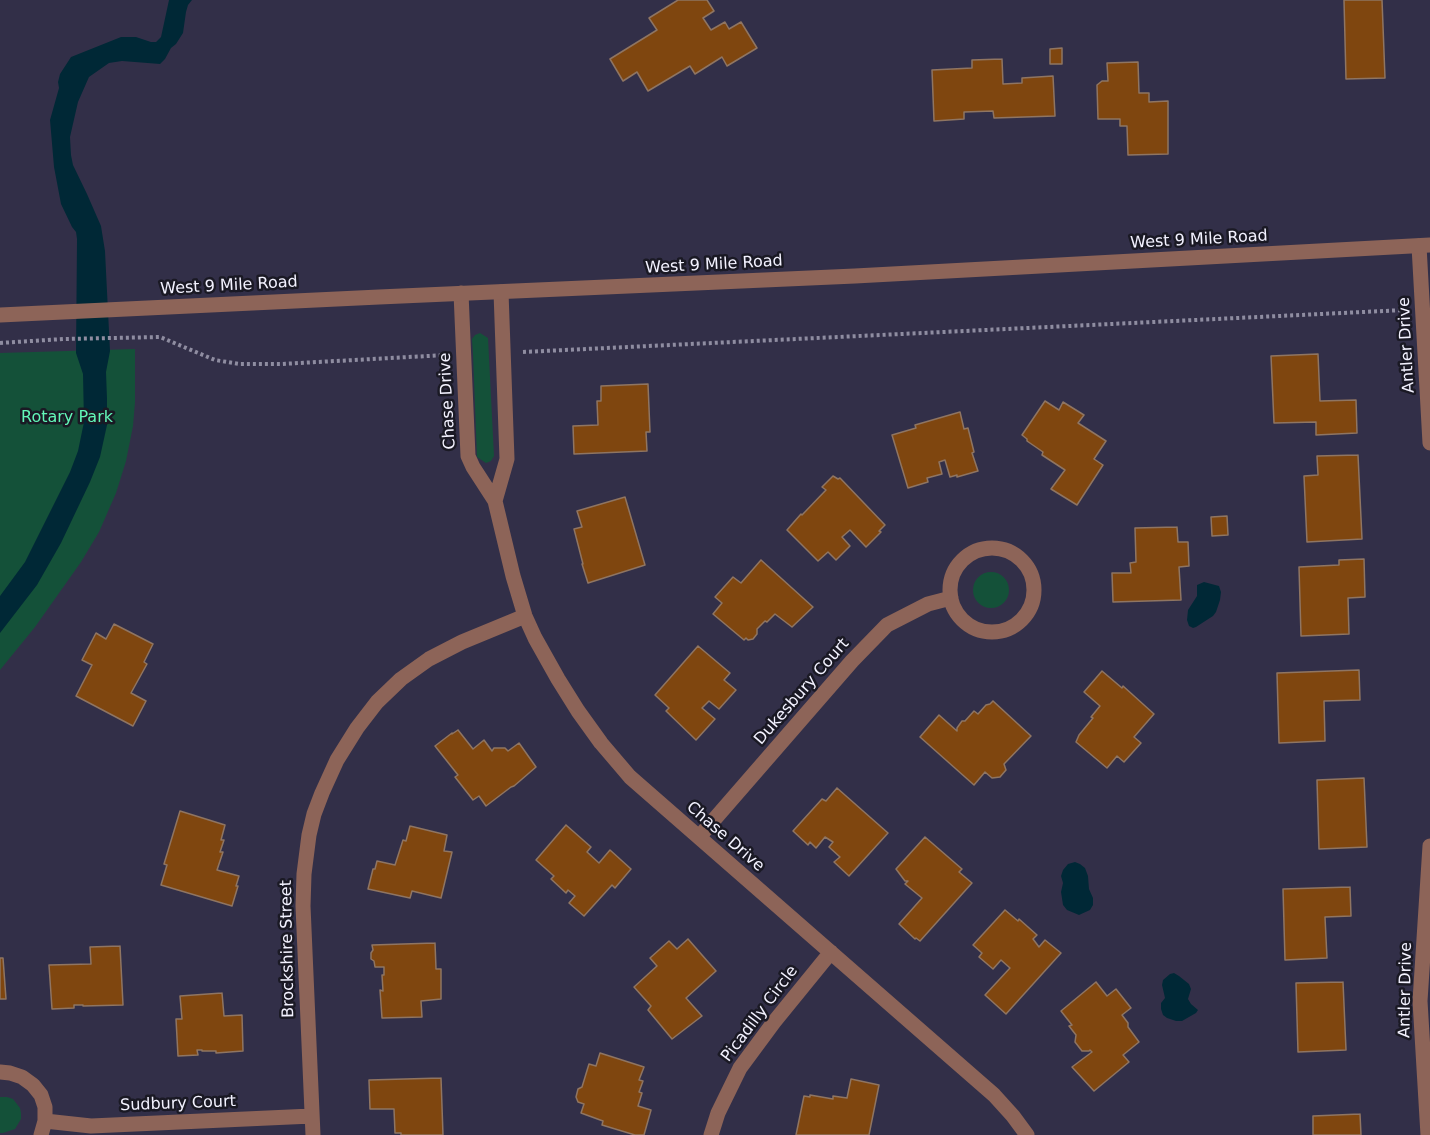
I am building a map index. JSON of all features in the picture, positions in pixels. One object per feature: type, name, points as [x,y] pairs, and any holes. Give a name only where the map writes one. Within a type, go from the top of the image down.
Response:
[{"type":"street","name":"West 9 Mile Road","points":[[0,315],[855,276],[1424,245]]},
{"type":"street","name":"Antler Drive","points":[[1424,245],[1423,309],[1430,443]]},
{"type":"street","name":"Chase Drive","points":[[495,501],[507,459],[501,292]]},
{"type":"street","name":"Chase Drive","points":[[461,293],[468,456],[473,468],[495,501],[525,616],[535,638],[578,711],[630,777],[994,1095],[1027,1135]]},
{"type":"street","points":[[987,548],[1001,549],[1014,554],[1028,570],[1034,588],[1033,600],[1028,612],[1010,628],[998,632],[973,628],[963,621],[951,598],[950,584],[954,571],[974,552],[987,548]]},
{"type":"street","name":"Dukesbury Court","points":[[699,837],[852,661],[887,625],[928,604],[951,598]]},
{"type":"street","name":"Brockshire Street","points":[[313,1135],[303,906],[304,874],[311,824],[322,793],[337,760],[357,728],[377,702],[401,679],[446,650],[525,616]]},
{"type":"street","name":"Antler Drive","points":[[1428,1135],[1420,1001],[1430,846]]},
{"type":"street","name":"Picadilly Circle","points":[[711,1135],[718,1113],[740,1068],[831,952]]},
{"type":"street","name":"Sudbury Court","points":[[0,1072],[22,1077],[33,1085],[45,1107],[43,1128],[312,1116]]},
{"type":"path","points":[[522,352],[1423,309]]},
{"type":"path","points":[[0,343],[160,337],[215,360],[239,364],[450,355]]},
{"type":"green space","points":[[480,333],[488,338],[494,456],[486,463],[477,457],[472,339]]},
{"type":"green space","name":"Rotary Park","points":[[135,349],[133,426],[126,461],[116,493],[99,532],[81,562],[35,627],[0,670],[0,353]]},
{"type":"green space","points":[[991,572],[1004,577],[1009,590],[1004,603],[991,608],[978,603],[973,590],[978,577]]},
{"type":"green space","points":[[0,1097],[13,1099],[21,1113],[21,1119],[15,1129],[3,1133],[0,1133]]},
{"type":"water","points":[[169,0],[192,0],[186,12],[183,33],[165,59],[160,64],[122,61],[109,63],[89,77],[78,102],[70,137],[71,155],[73,165],[101,226],[105,251],[110,351],[106,372],[107,425],[100,457],[61,543],[37,585],[0,633],[0,596],[25,562],[70,472],[78,451],[84,422],[83,374],[76,353],[77,239],[76,232],[61,204],[54,167],[50,120],[59,88],[60,74],[71,57],[121,37],[136,37],[156,42],[161,37]]},
{"type":"water","points":[[1204,582],[1219,586],[1220,600],[1213,616],[1193,628],[1189,626],[1187,620],[1188,610],[1197,596],[1197,585]]},
{"type":"water","points":[[1075,862],[1085,868],[1093,898],[1090,910],[1079,915],[1067,910],[1063,905],[1061,892],[1063,870],[1068,864]]},
{"type":"water","points":[[1174,973],[1189,984],[1191,989],[1188,999],[1198,1010],[1182,1021],[1167,1018],[1161,1009],[1161,1003],[1165,998],[1163,980]]},
{"type":"building","points":[[678,0],[707,0],[714,11],[703,18],[711,30],[725,22],[729,29],[741,22],[757,48],[727,66],[722,57],[695,74],[690,66],[648,91],[637,72],[623,81],[610,59],[657,30],[649,18]]},
{"type":"building","points":[[1344,0],[1382,0],[1385,78],[1346,79]]},
{"type":"building","points":[[1062,48],[1062,64],[1050,64],[1050,49]]},
{"type":"building","points":[[1002,59],[1003,84],[1022,83],[1022,78],[1053,76],[1055,116],[994,118],[993,111],[964,112],[964,119],[934,121],[932,70],[972,68],[972,60]]},
{"type":"building","points":[[1138,62],[1139,93],[1149,93],[1149,102],[1168,101],[1168,154],[1128,155],[1127,126],[1120,126],[1120,119],[1098,119],[1097,85],[1102,81],[1108,81],[1107,63]]},
{"type":"building","points":[[1318,354],[1320,401],[1356,400],[1357,433],[1316,435],[1316,422],[1274,423],[1271,356]]},
{"type":"building","points":[[648,384],[650,432],[646,432],[647,451],[574,454],[573,426],[598,425],[597,401],[601,401],[601,386]]},
{"type":"building","points":[[1045,401],[1059,410],[1063,402],[1084,415],[1078,423],[1106,441],[1094,459],[1103,465],[1077,505],[1051,489],[1065,470],[1042,455],[1043,452],[1022,435]]},
{"type":"building","points":[[960,412],[964,429],[968,428],[978,471],[950,477],[945,460],[939,462],[942,474],[927,478],[928,482],[908,488],[892,435],[916,428],[915,425]]},
{"type":"building","points":[[1358,455],[1362,539],[1307,542],[1304,476],[1318,475],[1317,456]]},
{"type":"building","points":[[833,476],[840,478],[885,525],[866,547],[850,530],[842,537],[850,546],[836,560],[828,552],[818,561],[787,530],[826,490],[822,487]]},
{"type":"building","points":[[625,497],[645,565],[588,583],[574,529],[582,527],[577,511]]},
{"type":"building","points":[[1227,516],[1228,535],[1212,536],[1211,517]]},
{"type":"building","points":[[1177,527],[1178,542],[1188,542],[1189,566],[1179,567],[1181,600],[1113,602],[1112,573],[1131,573],[1130,563],[1136,562],[1135,528]]},
{"type":"building","points":[[1364,559],[1365,597],[1348,598],[1349,634],[1301,636],[1299,567],[1339,565],[1339,560]]},
{"type":"building","points":[[761,560],[813,607],[792,627],[775,614],[757,629],[757,634],[753,639],[744,640],[713,614],[722,603],[715,597],[733,577],[741,583]]},
{"type":"building","points":[[114,624],[153,644],[144,662],[147,664],[131,693],[146,701],[133,726],[76,696],[92,665],[82,660],[96,633],[106,639]]},
{"type":"building","points":[[698,646],[730,673],[724,680],[736,690],[719,709],[709,701],[702,708],[715,719],[696,740],[666,711],[669,708],[655,695]]},
{"type":"building","points":[[1359,670],[1360,700],[1324,701],[1325,741],[1279,743],[1277,673]]},
{"type":"building","points":[[1102,671],[1122,688],[1123,686],[1154,714],[1134,737],[1141,743],[1124,762],[1117,756],[1107,768],[1076,742],[1100,706],[1084,692]]},
{"type":"building","points":[[993,701],[1031,736],[1004,764],[1006,770],[1000,777],[992,778],[985,772],[974,785],[920,737],[939,715],[957,731],[962,721],[965,721],[974,711],[978,714]]},
{"type":"building","points":[[458,730],[473,749],[484,740],[492,751],[494,748],[505,748],[508,751],[519,743],[536,767],[486,806],[479,796],[473,800],[455,777],[458,775],[435,746]]},
{"type":"building","points":[[1364,778],[1367,847],[1319,849],[1317,780]]},
{"type":"building","points":[[837,788],[888,833],[849,876],[834,862],[840,857],[829,847],[833,842],[825,837],[816,848],[810,842],[808,845],[793,831],[822,799],[826,801]]},
{"type":"building","points":[[180,811],[225,825],[220,852],[223,852],[217,870],[239,876],[232,906],[161,885],[167,865],[164,864]]},
{"type":"building","points":[[566,825],[591,847],[587,852],[599,863],[610,850],[631,869],[615,888],[612,885],[584,916],[569,903],[575,896],[568,890],[566,893],[551,879],[554,876],[536,860]]},
{"type":"building","points":[[410,826],[447,835],[444,851],[452,852],[441,898],[412,891],[410,898],[368,889],[377,861],[395,865]]},
{"type":"building","points":[[925,837],[962,869],[959,872],[972,883],[920,941],[899,924],[922,898],[905,884],[908,881],[905,881],[896,869]]},
{"type":"building","points":[[1350,887],[1351,916],[1325,917],[1327,958],[1285,960],[1283,889]]},
{"type":"building","points":[[1005,910],[1037,935],[1033,939],[1039,947],[1045,940],[1061,953],[1006,1014],[985,995],[1010,968],[1001,960],[993,969],[979,957],[982,953],[973,945]]},
{"type":"building","points":[[688,939],[716,971],[686,998],[702,1016],[672,1039],[648,1010],[651,1006],[634,987],[657,966],[650,958],[669,941],[677,949]]},
{"type":"building","points":[[435,943],[436,969],[441,969],[441,999],[421,1001],[422,1017],[382,1018],[380,990],[383,991],[384,967],[375,967],[371,959],[372,945]]},
{"type":"building","points":[[120,946],[123,1005],[74,1005],[74,1008],[52,1009],[49,965],[91,964],[90,947]]},
{"type":"building","points":[[0,958],[3,958],[6,999],[0,999]]},
{"type":"building","points":[[1096,982],[1107,996],[1116,989],[1131,1008],[1122,1015],[1139,1042],[1123,1055],[1129,1062],[1094,1091],[1072,1067],[1092,1052],[1082,1051],[1075,1042],[1076,1035],[1069,1026],[1072,1025],[1061,1011]]},
{"type":"building","points":[[1343,982],[1346,1050],[1298,1052],[1296,983]]},
{"type":"building","points":[[222,993],[224,1016],[242,1015],[243,1051],[216,1053],[216,1051],[197,1050],[198,1055],[178,1056],[176,1019],[182,1019],[180,996]]},
{"type":"building","points":[[600,1053],[644,1067],[639,1080],[643,1081],[638,1106],[651,1110],[644,1135],[635,1135],[602,1125],[603,1121],[581,1113],[584,1104],[578,1102],[576,1097],[578,1089],[582,1087],[589,1064],[596,1066]]},
{"type":"building","points":[[441,1078],[443,1135],[395,1133],[394,1109],[370,1109],[369,1080]]},
{"type":"building","points":[[851,1079],[879,1085],[869,1135],[796,1135],[804,1096],[847,1098]]},
{"type":"building","points":[[1360,1114],[1361,1135],[1313,1135],[1313,1116]]}]
